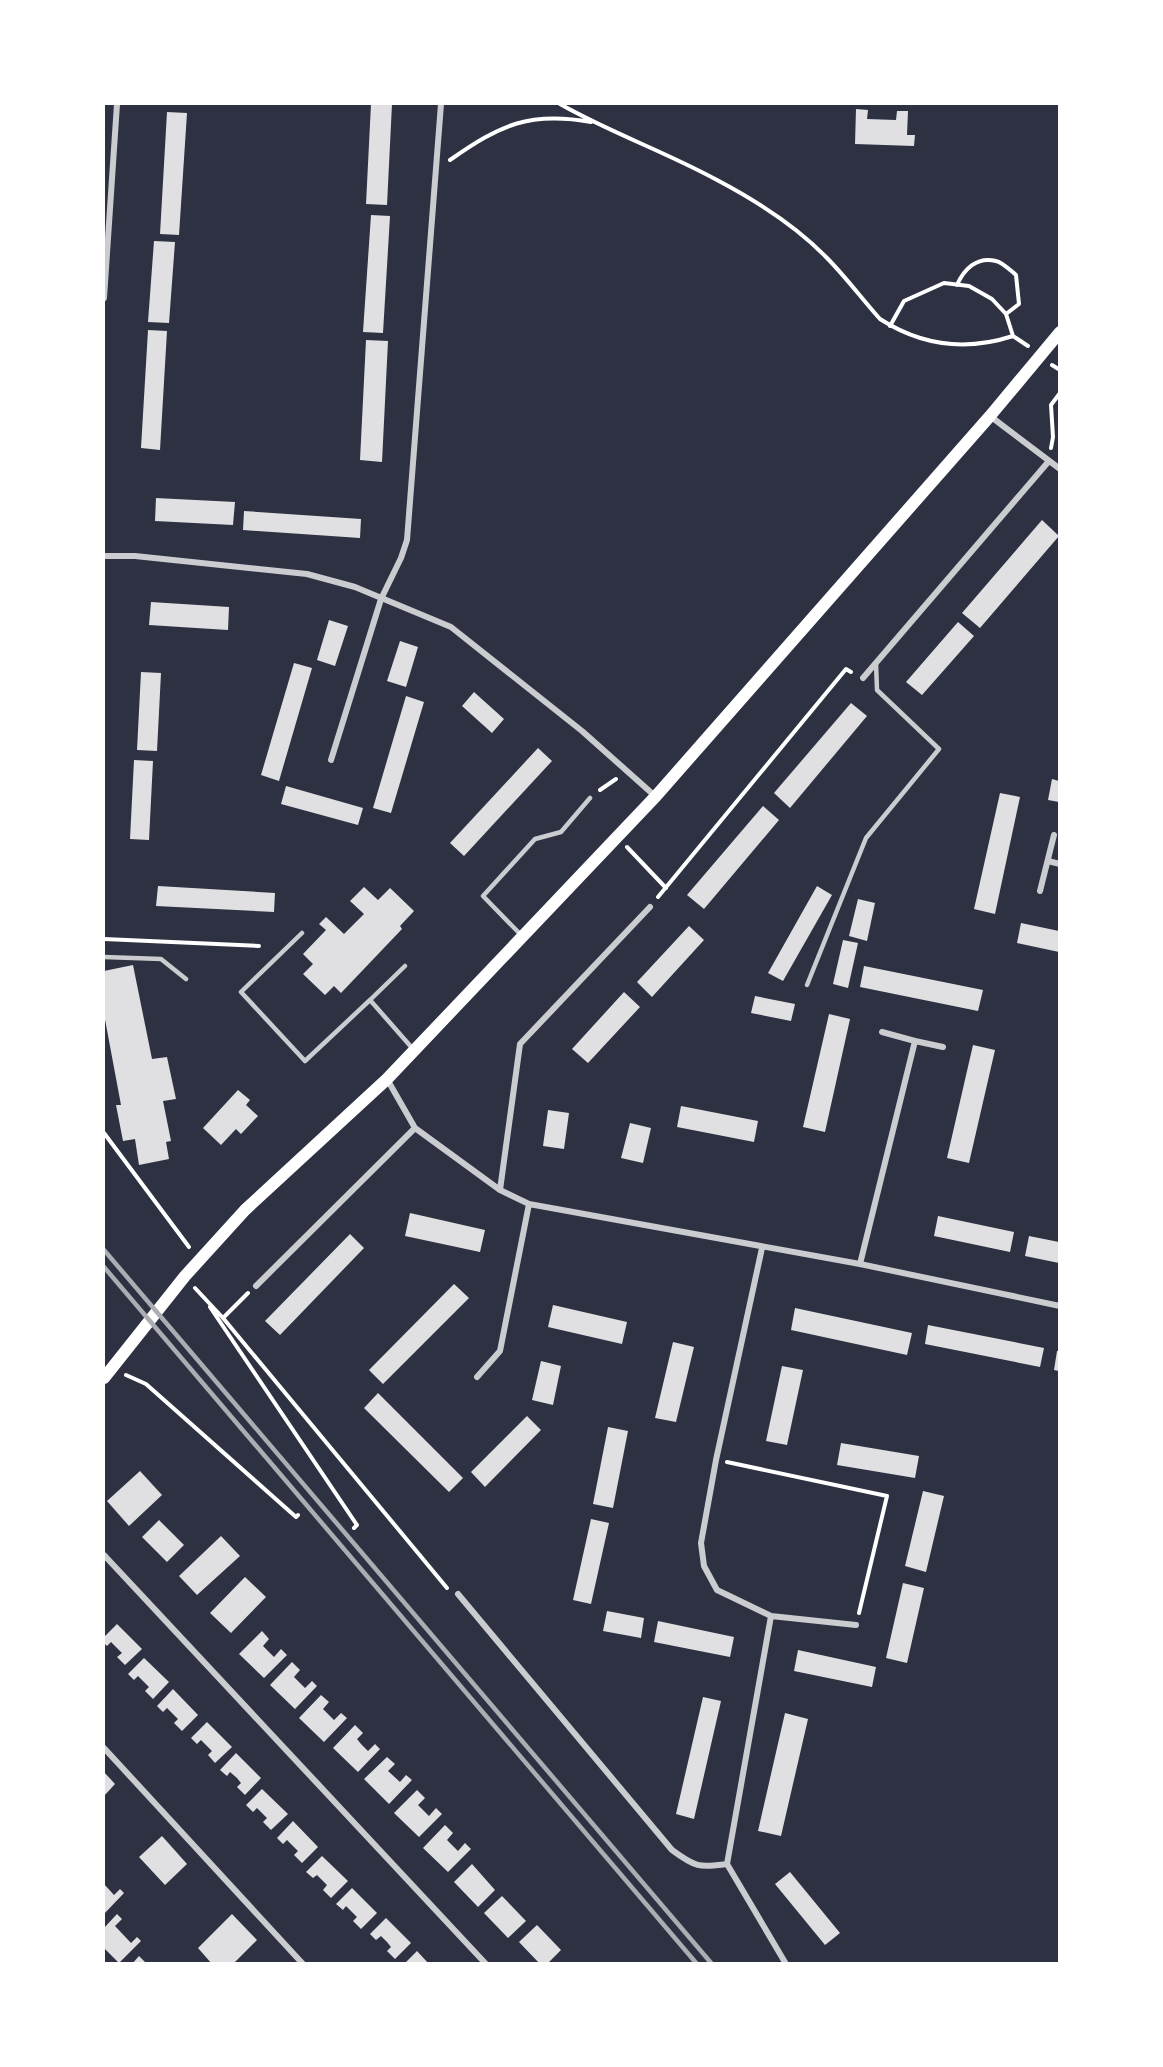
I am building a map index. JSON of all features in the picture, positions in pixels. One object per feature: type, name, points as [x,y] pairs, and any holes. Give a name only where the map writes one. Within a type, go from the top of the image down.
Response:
[{"type":"main road","points":[[107,1373],[183,1278],[245,1210],[415,1051],[656,796],[990,416],[1059,332]]},
{"type":"street","points":[[104,298],[117,104]]},
{"type":"street","points":[[331,760],[381,599],[402,558],[407,540],[441,104]]},
{"type":"street","points":[[104,177],[111,177]]},
{"type":"street","points":[[990,416],[1059,469]]},
{"type":"street","points":[[863,678],[1049,461]]},
{"type":"street","points":[[104,556],[135,556],[307,574],[355,587],[451,627],[582,731],[656,796]]},
{"type":"street","points":[[1040,891],[1054,835]]},
{"type":"street","points":[[1048,861],[1059,864]]},
{"type":"street","points":[[500,1190],[520,1044],[650,907]]},
{"type":"street","points":[[882,1032],[943,1047]]},
{"type":"street","points":[[860,1264],[915,1041]]},
{"type":"street","points":[[387,1079],[415,1128],[500,1190],[529,1204],[860,1264],[1059,1306]]},
{"type":"street","points":[[256,1286],[415,1128]]},
{"type":"street","points":[[477,1377],[500,1351],[529,1204]]},
{"type":"street","points":[[762,1248],[716,1460],[701,1543],[704,1566],[717,1590],[771,1616],[856,1625]]},
{"type":"street","points":[[104,1555],[486,1964]]},
{"type":"street","points":[[458,1594],[672,1850],[703,1867],[727,1864]]},
{"type":"street","points":[[771,1616],[727,1864],[786,1964]]},
{"type":"street","points":[[104,1748],[303,1964]]},
{"type":"lane","points":[[807,985],[866,838],[939,749],[878,690],[876,663]]},
{"type":"lane","points":[[523,936],[483,896],[535,839],[561,832],[590,798]]},
{"type":"lane","points":[[302,933],[241,992],[305,1061],[405,966]]},
{"type":"lane","points":[[104,957],[161,959],[186,979]]},
{"type":"lane","points":[[370,1000],[415,1051]]},
{"type":"path","points":[[560,104],[594,123],[717,180],[758,204],[825,256],[880,319],[890,326],[917,336],[957,345],[986,343],[1013,336]]},
{"type":"path","points":[[435,171],[487,135],[510,125],[546,118],[565,118],[594,123]]},
{"type":"path","points":[[957,285],[962,273],[978,261],[997,261],[1016,275],[1019,304],[1006,314]]},
{"type":"path","points":[[890,326],[904,301],[944,283],[969,286],[992,299],[1006,314],[1013,336],[1039,356]]},
{"type":"path","points":[[1049,461],[1053,437],[1051,405],[1059,393]]},
{"type":"path","points":[[650,907],[846,669],[863,678]]},
{"type":"path","points":[[590,798],[627,771]]},
{"type":"path","points":[[618,837],[666,888]]},
{"type":"path","points":[[104,939],[259,946]]},
{"type":"path","points":[[104,1133],[199,1260]]},
{"type":"path","points":[[183,1278],[224,1318],[444,1587],[458,1594]]},
{"type":"path","points":[[224,1318],[256,1286]]},
{"type":"path","points":[[204,1299],[357,1525],[354,1528]]},
{"type":"path","points":[[107,1373],[146,1384],[296,1517],[298,1515]]},
{"type":"path","points":[[716,1460],[887,1496],[856,1625]]},
{"type":"building","points":[[371,104],[392,104],[387,205],[366,204]]},
{"type":"building","points":[[856,109],[868,110],[867,119],[896,120],[897,111],[908,111],[907,135],[915,135],[914,146],[855,144]]},
{"type":"building","points":[[167,112],[187,113],[179,235],[160,234]]},
{"type":"building","points":[[371,215],[390,216],[383,333],[363,332]]},
{"type":"building","points":[[154,241],[175,242],[169,323],[148,322]]},
{"type":"building","points":[[148,330],[167,331],[160,450],[141,448]]},
{"type":"building","points":[[366,340],[388,341],[382,462],[360,460]]},
{"type":"building","points":[[156,498],[235,502],[233,525],[155,521]]},
{"type":"building","points":[[244,511],[361,519],[360,538],[243,530]]},
{"type":"building","points":[[1042,520],[1059,536],[980,628],[962,613]]},
{"type":"building","points":[[151,602],[229,607],[228,630],[149,625]]},
{"type":"building","points":[[329,620],[348,626],[335,666],[317,660]]},
{"type":"building","points":[[958,622],[974,636],[922,695],[906,682]]},
{"type":"building","points":[[400,641],[418,647],[406,687],[387,681]]},
{"type":"building","points":[[294,663],[312,668],[279,781],[261,775]]},
{"type":"building","points":[[141,672],[161,673],[157,751],[137,750]]},
{"type":"building","points":[[474,692],[504,719],[492,733],[462,706]]},
{"type":"building","points":[[406,696],[424,702],[391,813],[373,808]]},
{"type":"building","points":[[851,703],[867,716],[790,808],[774,793]]},
{"type":"building","points":[[538,748],[552,761],[464,856],[450,843]]},
{"type":"building","points":[[134,760],[153,761],[149,840],[130,839]]},
{"type":"building","points":[[1052,779],[1059,781],[1059,802],[1048,800]]},
{"type":"building","points":[[286,786],[363,808],[358,825],[281,804]]},
{"type":"building","points":[[1000,793],[1020,797],[995,914],[974,909]]},
{"type":"building","points":[[763,806],[779,820],[704,909],[687,895]]},
{"type":"building","points":[[158,886],[275,893],[274,912],[156,906]]},
{"type":"building","points":[[817,886],[832,895],[783,981],[768,973]]},
{"type":"building","points":[[364,887],[378,900],[390,888],[414,911],[400,926],[402,929],[341,993],[334,986],[325,995],[303,974],[313,964],[303,954],[326,930],[319,924],[326,917],[344,934],[364,914],[350,901]]},
{"type":"building","points":[[858,899],[875,903],[867,941],[849,936]]},
{"type":"building","points":[[1021,923],[1059,931],[1059,952],[1017,943]]},
{"type":"building","points":[[689,926],[704,940],[652,997],[637,982]]},
{"type":"building","points":[[843,940],[858,943],[848,988],[833,984]]},
{"type":"building","points":[[133,965],[152,1059],[167,1057],[176,1099],[163,1101],[171,1141],[166,1142],[169,1159],[139,1165],[135,1139],[123,1141],[116,1105],[121,1105],[104,1014],[104,971]]},
{"type":"building","points":[[864,966],[983,990],[978,1011],[860,987]]},
{"type":"building","points":[[624,992],[640,1007],[588,1063],[572,1049]]},
{"type":"building","points":[[755,996],[795,1004],[791,1021],[751,1013]]},
{"type":"building","points":[[829,1014],[850,1019],[825,1132],[803,1127]]},
{"type":"building","points":[[973,1045],[995,1050],[969,1163],[947,1158]]},
{"type":"building","points":[[238,1090],[250,1100],[246,1105],[258,1116],[241,1134],[236,1129],[221,1145],[203,1128]]},
{"type":"building","points":[[681,1106],[758,1121],[754,1142],[677,1127]]},
{"type":"building","points":[[548,1110],[569,1113],[564,1149],[543,1146]]},
{"type":"building","points":[[630,1123],[651,1128],[643,1163],[621,1158]]},
{"type":"building","points":[[410,1213],[485,1230],[480,1252],[405,1236]]},
{"type":"building","points":[[938,1216],[1014,1232],[1010,1252],[934,1236]]},
{"type":"building","points":[[350,1234],[364,1248],[280,1335],[265,1321]]},
{"type":"building","points":[[1029,1236],[1059,1242],[1059,1263],[1025,1256]]},
{"type":"building","points":[[454,1284],[469,1298],[383,1384],[369,1370]]},
{"type":"building","points":[[553,1305],[627,1322],[622,1344],[548,1327]]},
{"type":"building","points":[[795,1308],[912,1333],[907,1355],[791,1330]]},
{"type":"building","points":[[928,1325],[1044,1348],[1040,1367],[925,1344]]},
{"type":"building","points":[[673,1342],[694,1347],[676,1422],[655,1418]]},
{"type":"building","points":[[1057,1351],[1059,1351],[1059,1371],[1054,1370]]},
{"type":"building","points":[[541,1361],[561,1366],[553,1405],[532,1400]]},
{"type":"building","points":[[782,1366],[803,1370],[787,1445],[766,1441]]},
{"type":"building","points":[[378,1393],[463,1478],[449,1492],[364,1408]]},
{"type":"building","points":[[527,1416],[541,1430],[485,1487],[471,1472]]},
{"type":"building","points":[[608,1427],[628,1431],[613,1508],[593,1504]]},
{"type":"building","points":[[841,1443],[919,1456],[915,1478],[837,1465]]},
{"type":"building","points":[[140,1471],[162,1495],[129,1526],[107,1501]]},
{"type":"building","points":[[923,1491],[944,1496],[926,1572],[905,1566]]},
{"type":"building","points":[[591,1519],[609,1523],[591,1604],[573,1600]]},
{"type":"building","points":[[159,1520],[184,1545],[167,1562],[142,1537]]},
{"type":"building","points":[[221,1536],[240,1556],[197,1595],[179,1576]]},
{"type":"building","points":[[245,1577],[266,1597],[231,1633],[210,1613]]},
{"type":"building","points":[[903,1583],[924,1588],[907,1663],[886,1658]]},
{"type":"building","points":[[607,1611],[644,1618],[641,1638],[603,1631]]},
{"type":"building","points":[[658,1621],[734,1637],[730,1657],[654,1642]]},
{"type":"building","points":[[117,1624],[142,1649],[125,1665],[117,1657],[122,1653],[111,1642],[107,1646],[104,1643],[104,1637]]},
{"type":"building","points":[[262,1631],[269,1639],[263,1646],[274,1657],[281,1649],[287,1655],[264,1678],[239,1654]]},
{"type":"building","points":[[798,1650],[876,1667],[872,1687],[794,1671]]},
{"type":"building","points":[[144,1658],[169,1682],[153,1699],[145,1691],[149,1687],[138,1676],[134,1680],[128,1674]]},
{"type":"building","points":[[292,1662],[300,1670],[294,1677],[305,1688],[312,1681],[317,1686],[295,1709],[270,1685]]},
{"type":"building","points":[[173,1689],[198,1715],[182,1731],[174,1723],[178,1719],[167,1708],[163,1712],[157,1706]]},
{"type":"building","points":[[321,1695],[329,1702],[323,1709],[334,1720],[341,1713],[347,1718],[324,1742],[299,1718]]},
{"type":"building","points":[[703,1697],[721,1701],[694,1819],[676,1814]]},
{"type":"building","points":[[785,1713],[808,1719],[781,1836],[758,1831]]},
{"type":"building","points":[[207,1722],[232,1747],[215,1763],[208,1755],[212,1751],[201,1740],[197,1744],[191,1738]]},
{"type":"building","points":[[355,1725],[363,1733],[357,1739],[368,1751],[375,1744],[380,1749],[358,1772],[333,1748]]},
{"type":"building","points":[[236,1753],[261,1778],[245,1795],[237,1787],[241,1783],[237,1778],[230,1772],[227,1776],[220,1770]]},
{"type":"building","points":[[387,1757],[395,1764],[388,1771],[400,1782],[406,1775],[412,1780],[389,1804],[364,1779]]},
{"type":"building","points":[[104,1772],[115,1784],[104,1796]]},
{"type":"building","points":[[262,1789],[288,1814],[271,1830],[263,1822],[267,1818],[257,1808],[253,1812],[246,1805]]},
{"type":"building","points":[[417,1790],[425,1798],[418,1805],[429,1816],[436,1808],[442,1814],[419,1837],[394,1813]]},
{"type":"building","points":[[293,1821],[318,1847],[302,1863],[294,1855],[298,1851],[287,1840],[283,1844],[277,1838]]},
{"type":"building","points":[[445,1825],[453,1833],[447,1840],[458,1851],[465,1843],[471,1849],[448,1872],[423,1848]]},
{"type":"building","points":[[162,1836],[187,1864],[165,1885],[139,1857]]},
{"type":"building","points":[[322,1856],[348,1881],[331,1898],[323,1890],[327,1885],[317,1875],[313,1878],[306,1872]]},
{"type":"building","points":[[472,1864],[495,1890],[478,1907],[454,1882]]},
{"type":"building","points":[[790,1872],[840,1933],[825,1945],[775,1884]]},
{"type":"building","points":[[104,1884],[114,1895],[120,1889],[124,1893],[104,1914]]},
{"type":"building","points":[[352,1888],[377,1913],[361,1929],[353,1921],[357,1917],[346,1906],[343,1910],[336,1904]]},
{"type":"building","points":[[502,1896],[526,1921],[508,1938],[484,1913]]},
{"type":"building","points":[[117,1914],[122,1919],[115,1926],[131,1943],[137,1937],[141,1941],[119,1963],[104,1948],[104,1928]]},
{"type":"building","points":[[232,1914],[257,1940],[233,1964],[212,1964],[198,1948]]},
{"type":"building","points":[[386,1918],[411,1943],[395,1959],[387,1951],[391,1947],[381,1936],[376,1940],[370,1934]]},
{"type":"building","points":[[537,1925],[561,1950],[547,1964],[540,1964],[519,1942]]},
{"type":"building","points":[[417,1951],[429,1964],[404,1964]]},
{"type":"building","points":[[139,1956],[147,1964],[132,1964]]},
{"type":"railway","points":[[104,1250],[712,1964]]},
{"type":"railway","points":[[104,1267],[697,1964]]}]
